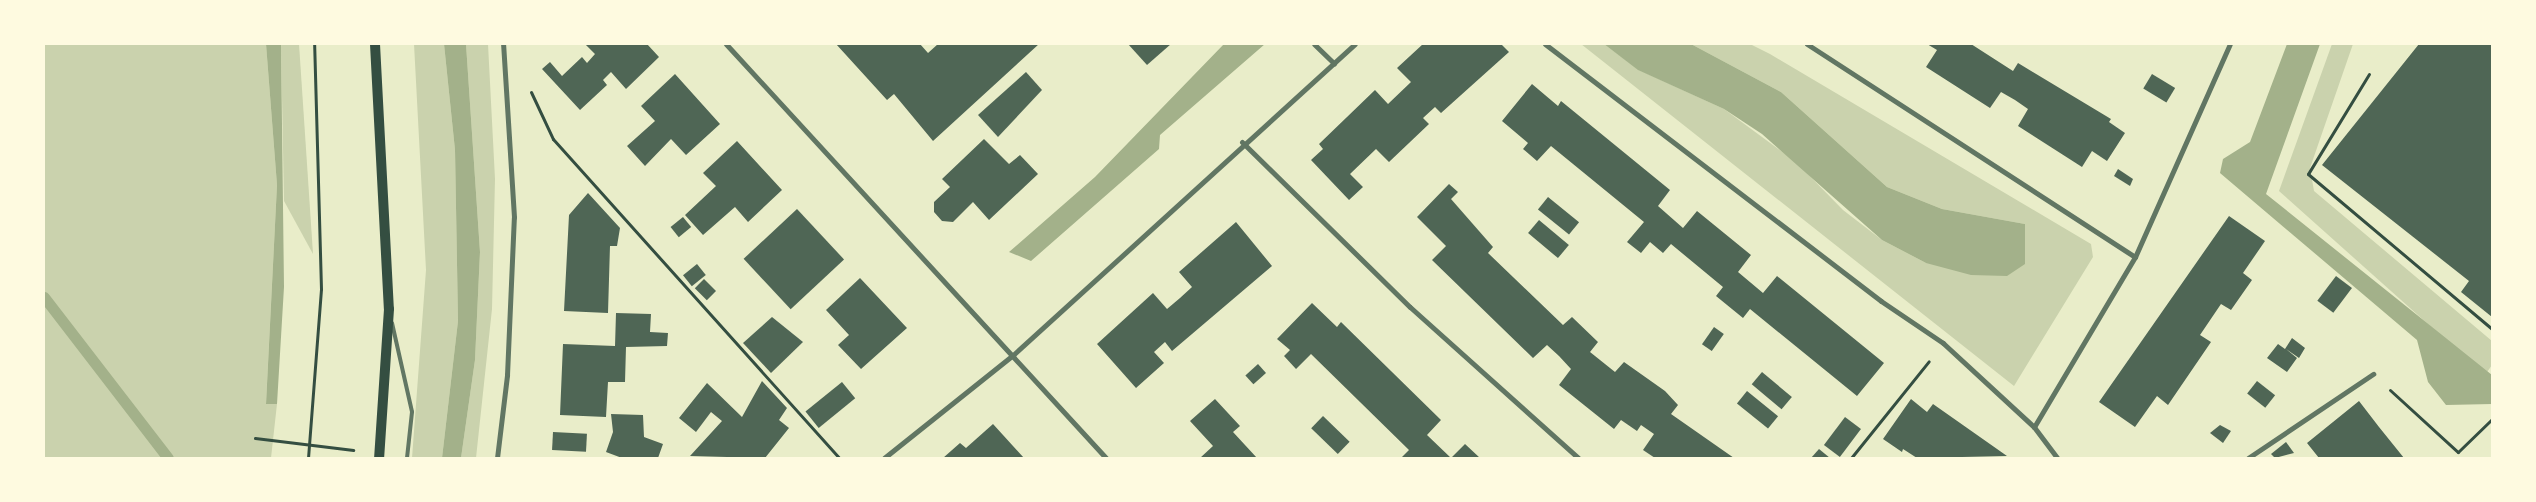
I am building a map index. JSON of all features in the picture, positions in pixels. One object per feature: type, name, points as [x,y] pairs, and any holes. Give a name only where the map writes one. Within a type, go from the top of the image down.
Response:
[{"type":"main road","points":[[375,44],[389,309],[379,456]]},
{"type":"street","points":[[497,458],[508,375],[514,217],[504,44]]},
{"type":"street","points":[[726,44],[1106,458]]},
{"type":"street","points":[[1314,44],[1334,63]]},
{"type":"street","points":[[884,458],[1013,355],[1242,142],[1355,44]]},
{"type":"street","points":[[1545,44],[1881,301],[1943,343],[2034,427],[2057,458]]},
{"type":"street","points":[[1807,44],[2135,258]]},
{"type":"street","points":[[2034,427],[2135,258],[2230,44]]},
{"type":"street","points":[[1242,142],[1410,307],[1578,458]]},
{"type":"street","points":[[2248,458],[2372,374]]},
{"type":"lane","points":[[389,309],[412,412],[407,458]]},
{"type":"path","points":[[308,458],[321,289],[314,44]]},
{"type":"path","points":[[2369,74],[2308,174],[2492,329]]},
{"type":"path","points":[[528,87],[553,138],[839,458]]},
{"type":"path","points":[[1851,458],[1943,343]]},
{"type":"path","points":[[2372,374],[2458,452],[2492,419]]},
{"type":"path","points":[[255,438],[310,444],[379,456]]},
{"type":"shaded area","points":[[44,44],[266,44],[277,185],[266,403],[277,404],[271,458],[44,458]]},
{"type":"shaded area","points":[[266,44],[281,44],[284,287],[277,404],[266,404],[277,185]]},
{"type":"shaded area","points":[[281,44],[299,44],[313,254],[284,201]]},
{"type":"shaded area","points":[[414,44],[444,44],[455,150],[458,321],[442,458],[412,458],[426,270]]},
{"type":"shaded area","points":[[444,44],[466,44],[480,252],[475,360],[461,458],[442,458],[458,321],[455,150]]},
{"type":"shaded area","points":[[466,44],[488,44],[495,179],[492,309],[476,458],[461,458],[475,360],[480,252]]},
{"type":"shaded area","points":[[1224,44],[1265,44],[1160,135],[1159,149],[1031,261],[1009,252],[1095,177]]},
{"type":"shaded area","points":[[1581,44],[1604,44],[1639,70],[1724,109],[1796,162],[1843,210],[1882,240],[1926,263],[2024,264],[2025,224],[1942,209],[1887,187],[1781,92],[1691,44],[1750,44],[1770,54],[2091,244],[2093,257],[2014,386]]},
{"type":"shaded area","points":[[1604,44],[1691,44],[1781,92],[1887,187],[1942,209],[2025,224],[2025,264],[2007,276],[1971,275],[1926,263],[1882,240],[1762,134],[1724,109],[1638,70]]},
{"type":"shaded area","points":[[2287,44],[2320,44],[2266,194],[2492,375],[2492,404],[2446,405],[2428,382],[2417,340],[2220,173],[2223,159],[2250,142]]},
{"type":"shaded area","points":[[2332,44],[2353,44],[2310,168],[2314,191],[2492,341],[2492,365],[2485,375],[2279,191]]},
{"type":"building","points":[[585,44],[647,44],[659,57],[626,89],[611,72],[603,80],[607,85],[580,110],[542,69],[550,62],[562,76],[582,57],[587,63],[595,54]]},
{"type":"building","points":[[836,44],[920,44],[928,53],[938,44],[1039,44],[933,141],[894,94],[887,100]]},
{"type":"building","points":[[1128,44],[1171,44],[1147,65]]},
{"type":"building","points":[[1423,44],[1501,44],[1509,52],[1441,113],[1435,107],[1423,118],[1429,124],[1389,162],[1376,149],[1350,174],[1363,187],[1349,200],[1311,160],[1323,149],[1319,144],[1375,90],[1388,104],[1411,82],[1397,68]]},
{"type":"building","points":[[1927,44],[1971,44],[2013,71],[2018,63],[2111,119],[2109,122],[2125,133],[2107,161],[2092,151],[2082,167],[2018,126],[2028,109],[2015,100],[2001,92],[1990,108],[1926,67],[1937,50]]},
{"type":"building","points":[[2419,44],[2492,44],[2492,317],[2461,292],[2469,281],[2322,165]]},
{"type":"building","points":[[1026,72],[1042,90],[998,137],[978,115]]},
{"type":"building","points":[[675,74],[720,124],[686,155],[671,139],[645,166],[627,146],[655,121],[641,106]]},
{"type":"building","points":[[2152,74],[2175,88],[2166,102],[2143,89]]},
{"type":"building","points":[[1532,84],[1558,106],[1561,101],[1670,190],[1658,206],[1683,228],[1697,211],[1751,255],[1738,272],[1763,293],[1777,276],[1884,363],[1857,396],[1750,309],[1743,318],[1716,296],[1723,287],[1671,244],[1663,253],[1650,242],[1641,253],[1627,242],[1644,222],[1551,146],[1537,161],[1523,149],[1528,143],[1502,121]]},
{"type":"building","points":[[984,139],[1009,164],[1020,155],[1038,174],[989,220],[973,202],[953,222],[942,221],[934,212],[934,202],[950,187],[942,179]]},
{"type":"building","points":[[737,141],[782,190],[748,222],[735,207],[703,235],[685,215],[716,186],[703,173]]},
{"type":"building","points":[[2118,169],[2133,179],[2130,186],[2114,176]]},
{"type":"building","points":[[1449,184],[1458,192],[1451,199],[1493,247],[1488,253],[1563,325],[1572,317],[1598,342],[1590,352],[1615,372],[1624,362],[1665,391],[1678,405],[1671,414],[1734,458],[1655,458],[1643,450],[1654,434],[1641,425],[1637,431],[1621,420],[1614,429],[1559,385],[1571,369],[1559,356],[1547,345],[1533,358],[1432,260],[1446,246],[1417,217]]},
{"type":"building","points":[[588,193],[620,228],[617,246],[610,246],[608,313],[564,311],[569,215]]},
{"type":"building","points":[[1548,197],[1579,222],[1569,235],[1538,209]]},
{"type":"building","points":[[797,209],[844,259],[791,309],[744,259]]},
{"type":"building","points":[[2229,216],[2265,241],[2243,273],[2252,280],[2231,310],[2221,304],[2200,335],[2211,342],[2168,405],[2157,396],[2135,427],[2099,402]]},
{"type":"building","points":[[683,217],[691,227],[679,237],[671,227]]},
{"type":"building","points":[[1539,220],[1569,245],[1558,258],[1528,233]]},
{"type":"building","points":[[1236,222],[1272,266],[1172,351],[1165,342],[1154,352],[1164,363],[1136,388],[1097,344],[1153,293],[1167,309],[1180,298],[1192,287],[1179,272]]},
{"type":"building","points":[[697,264],[706,275],[692,286],[683,275]]},
{"type":"building","points":[[2336,276],[2352,288],[2333,313],[2317,301]]},
{"type":"building","points":[[860,278],[907,328],[861,369],[838,345],[849,335],[826,310]]},
{"type":"building","points":[[704,279],[716,291],[707,300],[695,288]]},
{"type":"building","points":[[1312,303],[1337,327],[1341,322],[1441,420],[1427,435],[1451,458],[1401,458],[1409,450],[1311,354],[1296,369],[1284,356],[1290,350],[1277,339]]},
{"type":"building","points":[[616,313],[651,314],[650,332],[668,333],[667,346],[626,347],[625,382],[608,382],[606,417],[560,415],[563,344],[615,346]]},
{"type":"building","points":[[772,317],[803,342],[771,373],[743,343]]},
{"type":"building","points":[[1714,327],[1724,334],[1712,351],[1702,344]]},
{"type":"building","points":[[2292,338],[2305,348],[2299,358],[2286,349],[2297,358],[2287,372],[2267,358],[2278,344],[2285,349]]},
{"type":"building","points":[[1258,364],[1266,373],[1253,384],[1245,375]]},
{"type":"building","points":[[1762,372],[1792,397],[1782,409],[1752,384]]},
{"type":"building","points":[[762,381],[787,408],[779,420],[789,428],[765,458],[690,456],[722,421],[711,412],[696,432],[679,418],[707,383],[742,417]]},
{"type":"building","points":[[2257,381],[2275,395],[2265,408],[2247,394]]},
{"type":"building","points":[[842,382],[855,398],[819,428],[805,412]]},
{"type":"building","points":[[1747,391],[1778,416],[1768,429],[1737,403]]},
{"type":"building","points":[[1215,399],[1240,426],[1233,432],[1257,458],[1200,458],[1213,446],[1190,421]]},
{"type":"building","points":[[1911,399],[1927,412],[1933,404],[2007,456],[1917,458],[1903,449],[1902,452],[1883,439]]},
{"type":"building","points":[[2359,401],[2404,458],[2319,458],[2307,443]]},
{"type":"building","points":[[611,414],[643,415],[644,437],[663,444],[658,458],[622,458],[606,452],[613,432]]},
{"type":"building","points":[[1323,416],[1350,442],[1338,454],[1311,428]]},
{"type":"building","points":[[1845,417],[1861,429],[1840,457],[1824,445]]},
{"type":"building","points":[[993,424],[1024,458],[943,458],[960,443],[966,448]]},
{"type":"building","points":[[2220,425],[2231,431],[2223,443],[2210,433]]},
{"type":"building","points":[[553,432],[587,434],[586,452],[552,450]]},
{"type":"building","points":[[2286,442],[2294,453],[2275,458],[2271,454]]},
{"type":"building","points":[[1465,444],[1480,458],[1451,458]]},
{"type":"building","points":[[1819,449],[1830,458],[1811,458]]},
{"type":"waterway","points":[[44,297],[168,458]]}]
